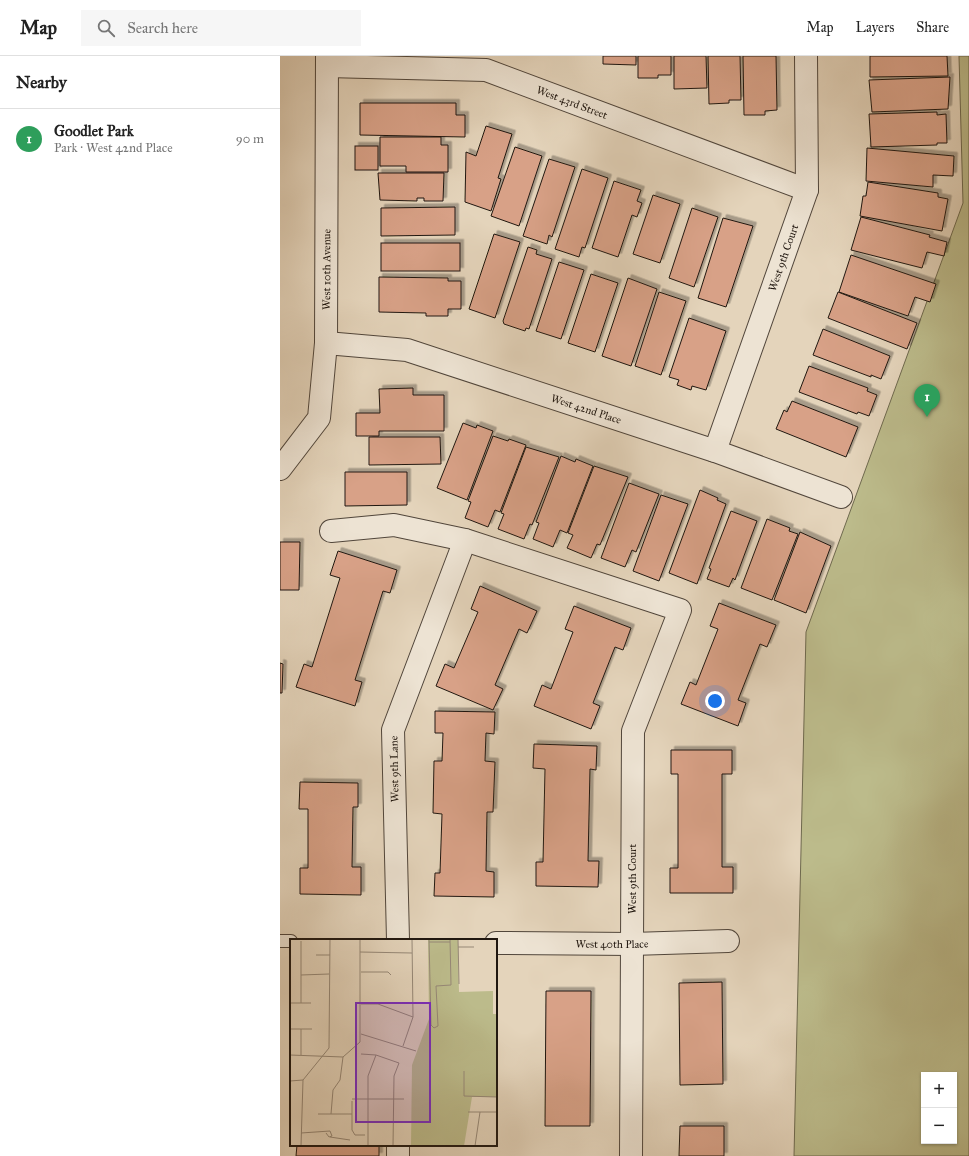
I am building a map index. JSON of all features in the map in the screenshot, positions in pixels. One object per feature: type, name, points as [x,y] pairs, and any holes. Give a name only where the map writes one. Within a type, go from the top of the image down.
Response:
[{"type":"street","name":"West 9th Court","points":[[715,451],[807,190],[806,56]]},
{"type":"street","name":"West 43rd Street","points":[[327,61],[486,70],[807,190]]},
{"type":"street","name":"West 10th Avenue","points":[[280,469],[319,418],[326,343],[327,61]]},
{"type":"street","name":"West 42nd Place","points":[[326,343],[407,350],[715,451],[841,497]]},
{"type":"street","points":[[331,531],[394,525],[465,540]]},
{"type":"street","name":"West 9th Court","points":[[465,540],[680,610],[633,731],[631,1156]]},
{"type":"street","name":"West 9th Lane","points":[[398,939],[392,730],[465,540]]},
{"type":"street","name":"West 40th Place","points":[[497,943],[632,944],[728,941]]},
{"type":"shaded area","points":[[959,56],[969,56],[969,1156],[794,1156],[806,632],[963,203]]},
{"type":"building","points":[[603,56],[636,56],[636,65],[603,64]]},
{"type":"building","points":[[638,56],[671,56],[671,75],[658,75],[658,78],[638,78]]},
{"type":"building","points":[[674,56],[706,56],[707,88],[674,89]]},
{"type":"building","points":[[708,56],[740,56],[741,100],[729,100],[729,103],[709,104]]},
{"type":"building","points":[[743,56],[776,56],[777,110],[765,111],[765,115],[744,115]]},
{"type":"building","points":[[870,56],[947,56],[948,76],[870,77]]},
{"type":"building","points":[[950,77],[948,109],[872,112],[869,80]]},
{"type":"building","points":[[360,103],[456,103],[456,115],[465,115],[465,137],[360,135]]},
{"type":"building","points":[[937,112],[937,115],[946,114],[947,143],[937,143],[937,145],[871,147],[869,114]]},
{"type":"building","points":[[486,126],[512,134],[498,178],[501,179],[491,211],[465,202],[466,152],[476,156]]},
{"type":"building","points":[[380,137],[441,137],[441,145],[448,145],[448,172],[406,172],[406,166],[380,166]]},
{"type":"building","points":[[355,146],[378,146],[378,170],[355,170]]},
{"type":"building","points":[[515,147],[542,156],[519,226],[491,216]]},
{"type":"building","points":[[867,148],[954,156],[953,176],[933,175],[933,187],[866,181]]},
{"type":"building","points":[[549,159],[575,167],[552,237],[549,235],[547,244],[523,236]]},
{"type":"building","points":[[582,169],[608,178],[585,248],[582,247],[579,257],[555,249]]},
{"type":"building","points":[[378,173],[444,173],[443,201],[424,201],[424,198],[417,198],[417,201],[380,200]]},
{"type":"building","points":[[614,181],[641,190],[637,201],[642,203],[637,217],[632,215],[618,257],[592,248]]},
{"type":"building","points":[[868,182],[938,193],[938,197],[948,199],[942,231],[860,216],[863,196],[866,196]]},
{"type":"building","points":[[653,195],[680,204],[660,263],[633,254]]},
{"type":"building","points":[[455,207],[455,235],[381,236],[381,208]]},
{"type":"building","points":[[692,208],[718,217],[694,287],[669,278]]},
{"type":"building","points":[[861,217],[930,235],[929,237],[947,242],[944,256],[927,252],[922,268],[851,250]]},
{"type":"building","points":[[723,218],[753,226],[726,307],[698,298]]},
{"type":"building","points":[[494,234],[520,242],[495,318],[469,309]]},
{"type":"building","points":[[381,243],[460,243],[460,271],[381,271]]},
{"type":"building","points":[[528,247],[537,250],[536,254],[552,259],[529,329],[526,328],[525,331],[504,324],[503,321]]},
{"type":"building","points":[[851,255],[936,284],[930,302],[915,297],[908,316],[839,292]]},
{"type":"building","points":[[559,262],[584,270],[561,339],[536,331]]},
{"type":"building","points":[[591,274],[618,283],[595,352],[568,343]]},
{"type":"building","points":[[379,277],[448,278],[448,281],[461,281],[461,309],[448,309],[448,316],[426,316],[426,313],[379,312]]},
{"type":"building","points":[[628,278],[657,289],[631,366],[602,356]]},
{"type":"building","points":[[659,292],[686,301],[661,375],[635,366]]},
{"type":"building","points":[[838,292],[917,323],[907,349],[828,318]]},
{"type":"building","points":[[689,318],[726,331],[706,390],[692,386],[691,390],[677,385],[679,380],[669,377]]},
{"type":"building","points":[[823,329],[890,356],[881,379],[871,375],[871,377],[813,355]]},
{"type":"building","points":[[809,366],[868,388],[867,391],[877,395],[869,416],[858,412],[857,414],[799,392]]},
{"type":"building","points":[[413,388],[413,395],[444,395],[444,431],[379,431],[379,436],[356,436],[356,413],[380,413],[379,389]]},
{"type":"building","points":[[792,401],[858,427],[846,457],[776,429],[784,410],[787,412]]},
{"type":"building","points":[[463,423],[476,428],[477,425],[493,431],[467,500],[437,488]]},
{"type":"building","points":[[493,436],[508,441],[509,439],[526,445],[500,512],[495,510],[488,527],[465,518],[471,502],[468,501]]},
{"type":"building","points":[[369,437],[440,437],[441,464],[369,465]]},
{"type":"building","points":[[526,447],[559,457],[532,525],[530,524],[524,539],[498,529],[504,514],[501,513]]},
{"type":"building","points":[[561,456],[575,462],[576,459],[593,466],[567,533],[560,530],[553,547],[533,539],[539,523],[536,522]]},
{"type":"building","points":[[594,466],[628,477],[600,545],[597,544],[591,558],[567,548],[573,535],[568,533]]},
{"type":"building","points":[[345,472],[407,472],[407,505],[345,506]]},
{"type":"building","points":[[629,483],[659,494],[636,552],[632,550],[625,567],[601,558]]},
{"type":"building","points":[[700,490],[718,498],[717,500],[726,504],[697,584],[669,573]]},
{"type":"building","points":[[661,495],[688,504],[659,581],[633,571]]},
{"type":"building","points":[[731,511],[757,521],[735,580],[733,578],[729,587],[707,579],[711,569],[709,568]]},
{"type":"building","points":[[767,519],[790,528],[789,531],[798,534],[772,600],[741,588]]},
{"type":"building","points":[[800,532],[831,546],[806,613],[774,600]]},
{"type":"building","points":[[280,542],[300,542],[299,590],[280,590]]},
{"type":"building","points":[[338,551],[397,570],[390,593],[383,591],[355,680],[362,682],[355,706],[296,687],[304,664],[312,667],[340,578],[330,575]]},
{"type":"building","points":[[480,586],[537,611],[527,633],[519,629],[495,685],[503,689],[493,710],[436,686],[445,664],[454,668],[478,612],[471,609]]},
{"type":"building","points":[[719,603],[776,625],[767,647],[760,644],[738,700],[746,703],[738,726],[681,704],[690,682],[696,685],[718,629],[710,626]]},
{"type":"building","points":[[574,606],[631,628],[623,650],[615,647],[593,703],[600,706],[591,729],[534,706],[542,685],[551,689],[573,632],[565,629]]},
{"type":"building","points":[[280,663],[283,664],[282,693],[280,693]]},
{"type":"building","points":[[435,711],[495,712],[494,734],[486,733],[485,761],[495,762],[493,812],[487,812],[486,871],[494,872],[494,897],[434,896],[435,873],[440,873],[442,814],[433,813],[434,761],[442,761],[443,733],[435,733]]},
{"type":"building","points":[[534,744],[597,746],[596,770],[590,769],[588,861],[599,861],[598,887],[536,886],[536,862],[543,862],[545,769],[533,768]]},
{"type":"building","points":[[671,750],[732,750],[732,774],[722,774],[722,867],[733,867],[733,893],[670,893],[670,868],[678,868],[678,774],[671,774]]},
{"type":"building","points":[[300,782],[358,783],[358,807],[353,807],[352,867],[361,867],[361,895],[300,894],[300,868],[308,868],[308,809],[299,809]]},
{"type":"building","points":[[722,982],[723,1084],[680,1085],[679,983]]},
{"type":"building","points":[[546,991],[591,991],[590,1126],[545,1126]]},
{"type":"building","points":[[680,1126],[724,1126],[724,1156],[679,1156]]},
{"type":"building","points":[[297,1146],[379,1146],[379,1156],[296,1156]]},
{"type":"place","name":"Goodlet Park","points":[[927,417]]}]
